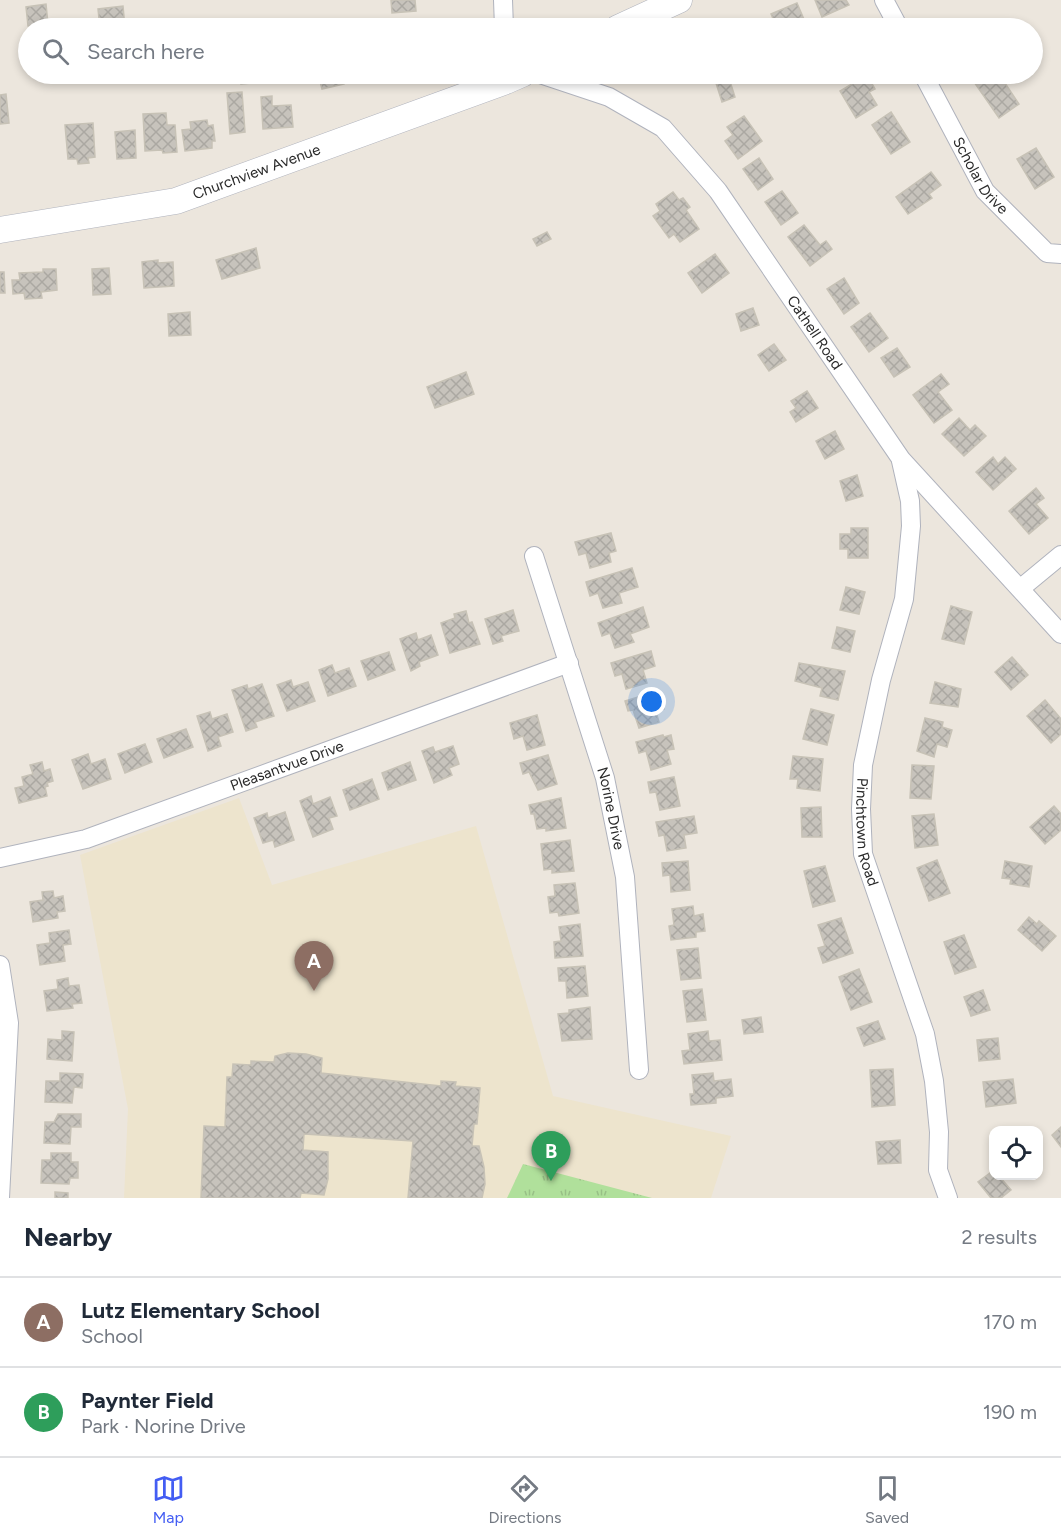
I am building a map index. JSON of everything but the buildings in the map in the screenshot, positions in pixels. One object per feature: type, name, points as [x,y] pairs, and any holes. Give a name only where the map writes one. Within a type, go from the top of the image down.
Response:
[{"type":"street","points":[[503,0],[504,18]]},
{"type":"street","points":[[640,18],[679,0]]},
{"type":"street","points":[[884,0],[894,18]]},
{"type":"street","name":"Churchview Avenue","points":[[0,230],[176,201],[490,84]]},
{"type":"street","name":"Cathell Road","points":[[570,84],[609,97],[663,128],[718,191],[901,459],[1061,634]]},
{"type":"street","name":"Scholar Drive","points":[[928,84],[984,191],[1047,253],[1061,254]]},
{"type":"street","name":"Pinchtown Road","points":[[901,459],[910,501],[911,526],[904,599],[862,765],[862,854],[925,1034],[934,1082],[939,1132],[938,1170],[948,1198]]},
{"type":"street","points":[[1021,588],[1061,555]]},
{"type":"street","name":"Norine Drive","points":[[534,556],[605,778],[625,877],[639,1070]]},
{"type":"street","name":"Pleasantvue Drive","points":[[0,858],[86,839],[569,663]]},
{"type":"street","points":[[0,966],[9,1023],[0,1198]]},
{"type":"shaded area","points":[[239,798],[272,885],[476,826],[553,1096],[731,1136],[711,1198],[124,1198],[128,1109],[80,855]]},
{"type":"green space","points":[[523,1164],[652,1198],[507,1198]]},
{"type":"place","name":"Lutz Elementary School","points":[[314,991]]},
{"type":"place","name":"Paynter Field","points":[[551,1181]]}]
